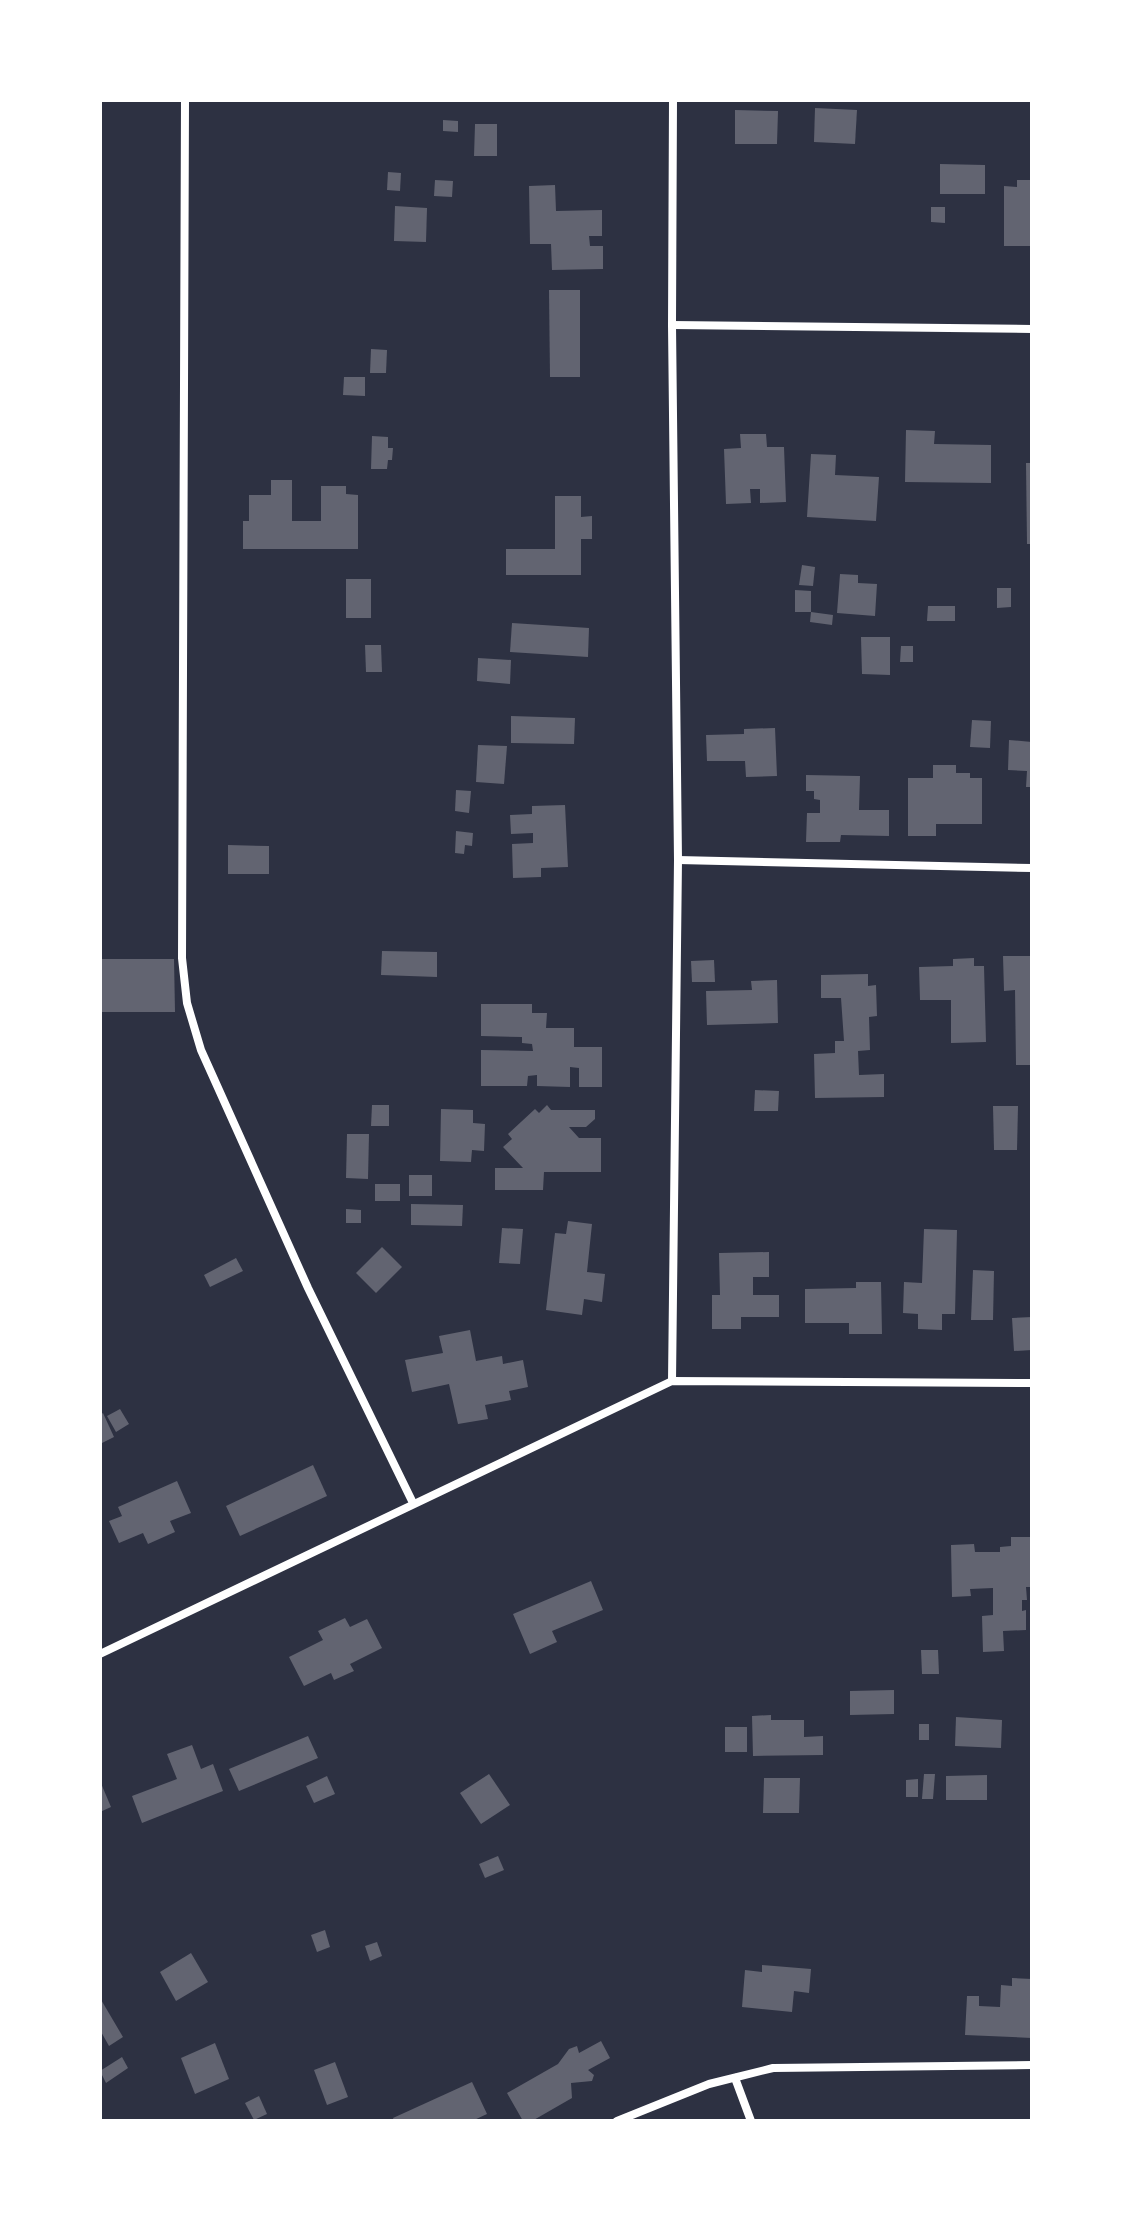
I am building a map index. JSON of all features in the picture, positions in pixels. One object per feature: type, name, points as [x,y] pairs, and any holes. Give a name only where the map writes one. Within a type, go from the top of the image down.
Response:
[{"type":"street","points":[[185,100],[182,958],[187,1003],[201,1050],[239,1139],[413,1503]]},
{"type":"street","points":[[672,1381],[678,860],[672,325],[673,100]]},
{"type":"street","points":[[672,325],[1032,329]]},
{"type":"street","points":[[678,860],[1032,868]]},
{"type":"street","points":[[100,1654],[672,1381],[1032,1383]]},
{"type":"street","points":[[617,2121],[709,2084],[773,2068],[1032,2065]]},
{"type":"street","points":[[735,2078],[751,2121]]},
{"type":"building","points":[[815,108],[857,110],[855,144],[814,142]]},
{"type":"building","points":[[735,110],[778,111],[777,144],[735,144]]},
{"type":"building","points":[[443,120],[458,121],[458,132],[443,131]]},
{"type":"building","points":[[475,124],[497,124],[497,156],[474,156]]},
{"type":"building","points":[[940,164],[985,165],[985,194],[940,194]]},
{"type":"building","points":[[388,172],[401,173],[400,191],[387,190]]},
{"type":"building","points":[[435,180],[453,181],[452,197],[434,196]]},
{"type":"building","points":[[1017,180],[1032,180],[1032,246],[1004,246],[1004,186],[1017,187]]},
{"type":"building","points":[[555,185],[556,211],[602,210],[602,236],[589,236],[590,246],[603,246],[603,269],[552,270],[551,244],[530,244],[529,186]]},
{"type":"building","points":[[395,206],[427,208],[426,242],[394,241]]},
{"type":"building","points":[[931,207],[945,207],[945,223],[931,222]]},
{"type":"building","points":[[549,290],[580,290],[580,377],[550,377]]},
{"type":"building","points":[[371,349],[387,350],[386,373],[370,373]]},
{"type":"building","points":[[344,377],[365,377],[365,396],[343,395]]},
{"type":"building","points":[[906,430],[935,431],[934,444],[991,445],[991,483],[905,482]]},
{"type":"building","points":[[740,434],[766,434],[767,447],[784,447],[786,502],[760,503],[760,489],[750,489],[751,503],[726,504],[724,449],[741,448]]},
{"type":"building","points":[[372,436],[388,437],[388,448],[393,448],[387,469],[371,469]]},
{"type":"building","points":[[811,454],[836,455],[835,475],[879,477],[876,521],[807,517]]},
{"type":"building","points":[[1026,463],[1032,463],[1032,544],[1027,544]]},
{"type":"building","points":[[271,480],[292,480],[292,521],[321,521],[321,486],[346,486],[346,494],[358,495],[358,549],[243,549],[243,521],[249,521],[249,495],[271,495]]},
{"type":"building","points":[[555,496],[581,496],[581,517],[592,516],[592,539],[581,539],[581,575],[506,575],[506,549],[555,549]]},
{"type":"building","points":[[802,565],[815,567],[813,586],[799,585]]},
{"type":"building","points":[[840,574],[858,575],[858,583],[877,584],[875,616],[837,613]]},
{"type":"building","points":[[346,579],[371,579],[371,618],[346,618]]},
{"type":"building","points":[[997,588],[1011,588],[1011,607],[997,608]]},
{"type":"building","points":[[795,590],[811,591],[811,612],[795,612]]},
{"type":"building","points":[[928,606],[955,606],[955,621],[927,621]]},
{"type":"building","points":[[811,612],[833,615],[832,625],[810,622]]},
{"type":"building","points":[[512,623],[589,628],[588,657],[510,652]]},
{"type":"building","points":[[861,637],[890,637],[890,675],[862,674]]},
{"type":"building","points":[[365,645],[381,645],[382,672],[366,672]]},
{"type":"building","points":[[901,646],[913,646],[913,662],[900,662]]},
{"type":"building","points":[[478,658],[511,660],[510,684],[477,681]]},
{"type":"building","points":[[511,716],[575,718],[574,744],[511,743]]},
{"type":"building","points":[[972,720],[991,721],[990,748],[970,747]]},
{"type":"building","points":[[775,728],[777,776],[746,777],[745,761],[707,761],[706,735],[744,734],[744,729]]},
{"type":"building","points":[[1009,740],[1032,742],[1032,787],[1026,787],[1027,771],[1008,770]]},
{"type":"building","points":[[478,745],[507,746],[504,784],[476,782]]},
{"type":"building","points":[[933,765],[956,765],[956,773],[970,773],[970,778],[982,778],[982,824],[936,824],[936,836],[908,836],[908,778],[933,778]]},
{"type":"building","points":[[806,775],[860,776],[859,810],[889,810],[889,836],[841,835],[840,842],[806,842],[807,813],[820,813],[820,800],[814,799],[814,791],[806,791]]},
{"type":"building","points":[[456,790],[471,791],[469,813],[455,811]]},
{"type":"building","points":[[565,805],[568,867],[541,868],[541,877],[513,878],[512,844],[533,843],[533,833],[511,834],[510,815],[532,814],[532,806]]},
{"type":"building","points":[[456,831],[473,833],[472,846],[465,845],[464,854],[455,853]]},
{"type":"building","points":[[228,845],[269,846],[269,874],[228,874]]},
{"type":"building","points":[[382,951],[437,952],[437,977],[381,975]]},
{"type":"building","points":[[1003,956],[1032,956],[1032,1065],[1016,1065],[1015,990],[1004,991]]},
{"type":"building","points":[[974,958],[974,966],[984,966],[986,1042],[951,1043],[951,1000],[920,1000],[919,967],[953,966],[953,959]]},
{"type":"building","points":[[100,959],[174,959],[175,1012],[100,1012]]},
{"type":"building","points":[[714,960],[715,982],[692,982],[691,961]]},
{"type":"building","points":[[868,974],[868,986],[876,985],[877,1016],[869,1017],[870,1050],[858,1051],[859,1075],[884,1074],[884,1097],[815,1098],[814,1054],[835,1053],[835,1041],[844,1041],[841,998],[821,998],[821,975]]},
{"type":"building","points":[[777,980],[778,1023],[707,1025],[706,991],[752,990],[751,981]]},
{"type":"building","points":[[481,1004],[532,1004],[532,1013],[547,1013],[546,1028],[574,1028],[574,1047],[602,1047],[602,1087],[579,1087],[579,1068],[570,1067],[570,1087],[537,1086],[537,1075],[528,1076],[527,1086],[481,1086],[481,1050],[533,1051],[532,1044],[522,1043],[522,1037],[481,1036]]},
{"type":"building","points":[[755,1090],[779,1091],[778,1111],[754,1111]]},
{"type":"building","points":[[372,1105],[389,1105],[389,1126],[371,1126]]},
{"type":"building","points":[[547,1105],[551,1110],[595,1110],[595,1119],[586,1127],[569,1127],[579,1138],[601,1138],[601,1172],[544,1172],[543,1190],[495,1190],[495,1168],[523,1168],[503,1147],[512,1139],[508,1134],[535,1109],[539,1113]]},
{"type":"building","points":[[993,1106],[1018,1106],[1017,1150],[994,1150]]},
{"type":"building","points":[[441,1109],[473,1110],[473,1123],[485,1124],[484,1151],[472,1150],[471,1162],[440,1161]]},
{"type":"building","points":[[347,1134],[369,1134],[368,1179],[346,1178]]},
{"type":"building","points":[[409,1175],[432,1175],[432,1196],[409,1196]]},
{"type":"building","points":[[375,1184],[400,1184],[400,1201],[375,1201]]},
{"type":"building","points":[[411,1204],[463,1205],[462,1226],[411,1225]]},
{"type":"building","points":[[346,1209],[361,1210],[361,1223],[346,1223]]},
{"type":"building","points":[[568,1221],[592,1224],[587,1272],[605,1274],[602,1302],[584,1299],[582,1315],[546,1310],[555,1233],[566,1234]]},
{"type":"building","points":[[502,1228],[523,1229],[520,1264],[499,1263]]},
{"type":"building","points":[[924,1229],[957,1230],[955,1314],[942,1314],[942,1330],[918,1329],[918,1314],[903,1313],[904,1282],[922,1283]]},
{"type":"building","points":[[382,1247],[402,1267],[376,1293],[356,1273]]},
{"type":"building","points":[[769,1252],[769,1277],[753,1277],[753,1295],[779,1295],[779,1317],[741,1317],[741,1329],[712,1329],[712,1295],[720,1295],[719,1253]]},
{"type":"building","points":[[236,1258],[243,1271],[210,1287],[204,1275]]},
{"type":"building","points":[[973,1270],[994,1271],[993,1320],[971,1320]]},
{"type":"building","points":[[856,1282],[881,1282],[882,1334],[849,1334],[849,1323],[805,1323],[805,1289],[856,1288]]},
{"type":"building","points":[[1032,1317],[1032,1350],[1014,1351],[1012,1318]]},
{"type":"building","points":[[470,1330],[476,1361],[502,1356],[503,1364],[523,1360],[528,1387],[509,1391],[511,1400],[485,1405],[488,1419],[458,1424],[449,1384],[412,1392],[405,1360],[443,1353],[439,1336]]},
{"type":"building","points":[[120,1409],[129,1424],[116,1432],[107,1416]]},
{"type":"building","points":[[103,1413],[114,1437],[100,1444],[100,1415]]},
{"type":"building","points":[[313,1465],[327,1496],[240,1536],[226,1506]]},
{"type":"building","points":[[177,1481],[191,1513],[170,1521],[175,1532],[148,1544],[143,1533],[119,1543],[109,1521],[122,1516],[118,1507]]},
{"type":"building","points":[[1011,1537],[1032,1537],[1032,1587],[1026,1587],[1027,1600],[1022,1600],[1022,1611],[1026,1610],[1026,1630],[1003,1631],[1004,1651],[983,1652],[982,1616],[993,1615],[993,1588],[970,1589],[971,1596],[952,1597],[951,1545],[974,1544],[975,1552],[1000,1552],[1000,1547],[1011,1546]]},
{"type":"building","points":[[591,1581],[603,1610],[552,1631],[557,1642],[530,1654],[513,1614]]},
{"type":"building","points":[[345,1618],[350,1627],[367,1619],[382,1648],[350,1664],[354,1671],[334,1680],[331,1673],[304,1686],[289,1657],[323,1640],[318,1631]]},
{"type":"building","points":[[921,1650],[938,1650],[939,1674],[922,1674]]},
{"type":"building","points":[[894,1690],[894,1714],[850,1715],[850,1691]]},
{"type":"building","points":[[771,1715],[771,1720],[804,1720],[804,1737],[823,1736],[823,1755],[753,1756],[752,1716]]},
{"type":"building","points":[[956,1717],[1002,1720],[1001,1748],[955,1746]]},
{"type":"building","points":[[919,1724],[929,1724],[929,1740],[919,1740]]},
{"type":"building","points":[[725,1727],[747,1727],[747,1752],[725,1752]]},
{"type":"building","points":[[308,1736],[318,1758],[239,1791],[229,1769]]},
{"type":"building","points":[[192,1745],[201,1769],[213,1764],[223,1791],[142,1823],[132,1796],[177,1779],[167,1754]]},
{"type":"building","points":[[489,1774],[510,1805],[481,1824],[460,1793]]},
{"type":"building","points":[[924,1774],[935,1774],[933,1799],[922,1799]]},
{"type":"building","points":[[987,1775],[987,1800],[946,1800],[946,1776]]},
{"type":"building","points":[[327,1776],[335,1794],[314,1803],[306,1786]]},
{"type":"building","points":[[764,1778],[800,1778],[799,1813],[763,1813]]},
{"type":"building","points":[[918,1779],[918,1797],[906,1797],[906,1780]]},
{"type":"building","points":[[100,1781],[111,1807],[100,1812]]},
{"type":"building","points":[[498,1856],[504,1870],[485,1878],[479,1864]]},
{"type":"building","points":[[325,1930],[330,1947],[317,1952],[311,1935]]},
{"type":"building","points":[[377,1942],[382,1956],[370,1961],[365,1946]]},
{"type":"building","points":[[191,1953],[208,1982],[176,2001],[160,1972]]},
{"type":"building","points":[[762,1965],[811,1969],[809,1993],[794,1991],[792,2012],[742,2007],[745,1970],[762,1972]]},
{"type":"building","points":[[1012,1978],[1032,1979],[1032,2038],[965,2035],[967,1996],[979,1996],[979,2006],[1000,2007],[1001,1985],[1012,1986]]},
{"type":"building","points":[[100,1998],[123,2037],[109,2046],[100,2030]]},
{"type":"building","points":[[601,2041],[610,2058],[588,2070],[594,2075],[592,2081],[571,2083],[572,2098],[532,2121],[523,2121],[507,2093],[558,2064],[569,2049],[577,2046],[579,2053]]},
{"type":"building","points":[[215,2043],[229,2079],[195,2094],[181,2058]]},
{"type":"building","points":[[122,2057],[128,2068],[106,2083],[100,2071]]},
{"type":"building","points":[[335,2062],[348,2097],[327,2105],[314,2070]]},
{"type":"building","points":[[472,2082],[487,2114],[472,2121],[394,2121],[393,2118]]},
{"type":"building","points":[[259,2096],[267,2114],[254,2120],[245,2103]]}]
